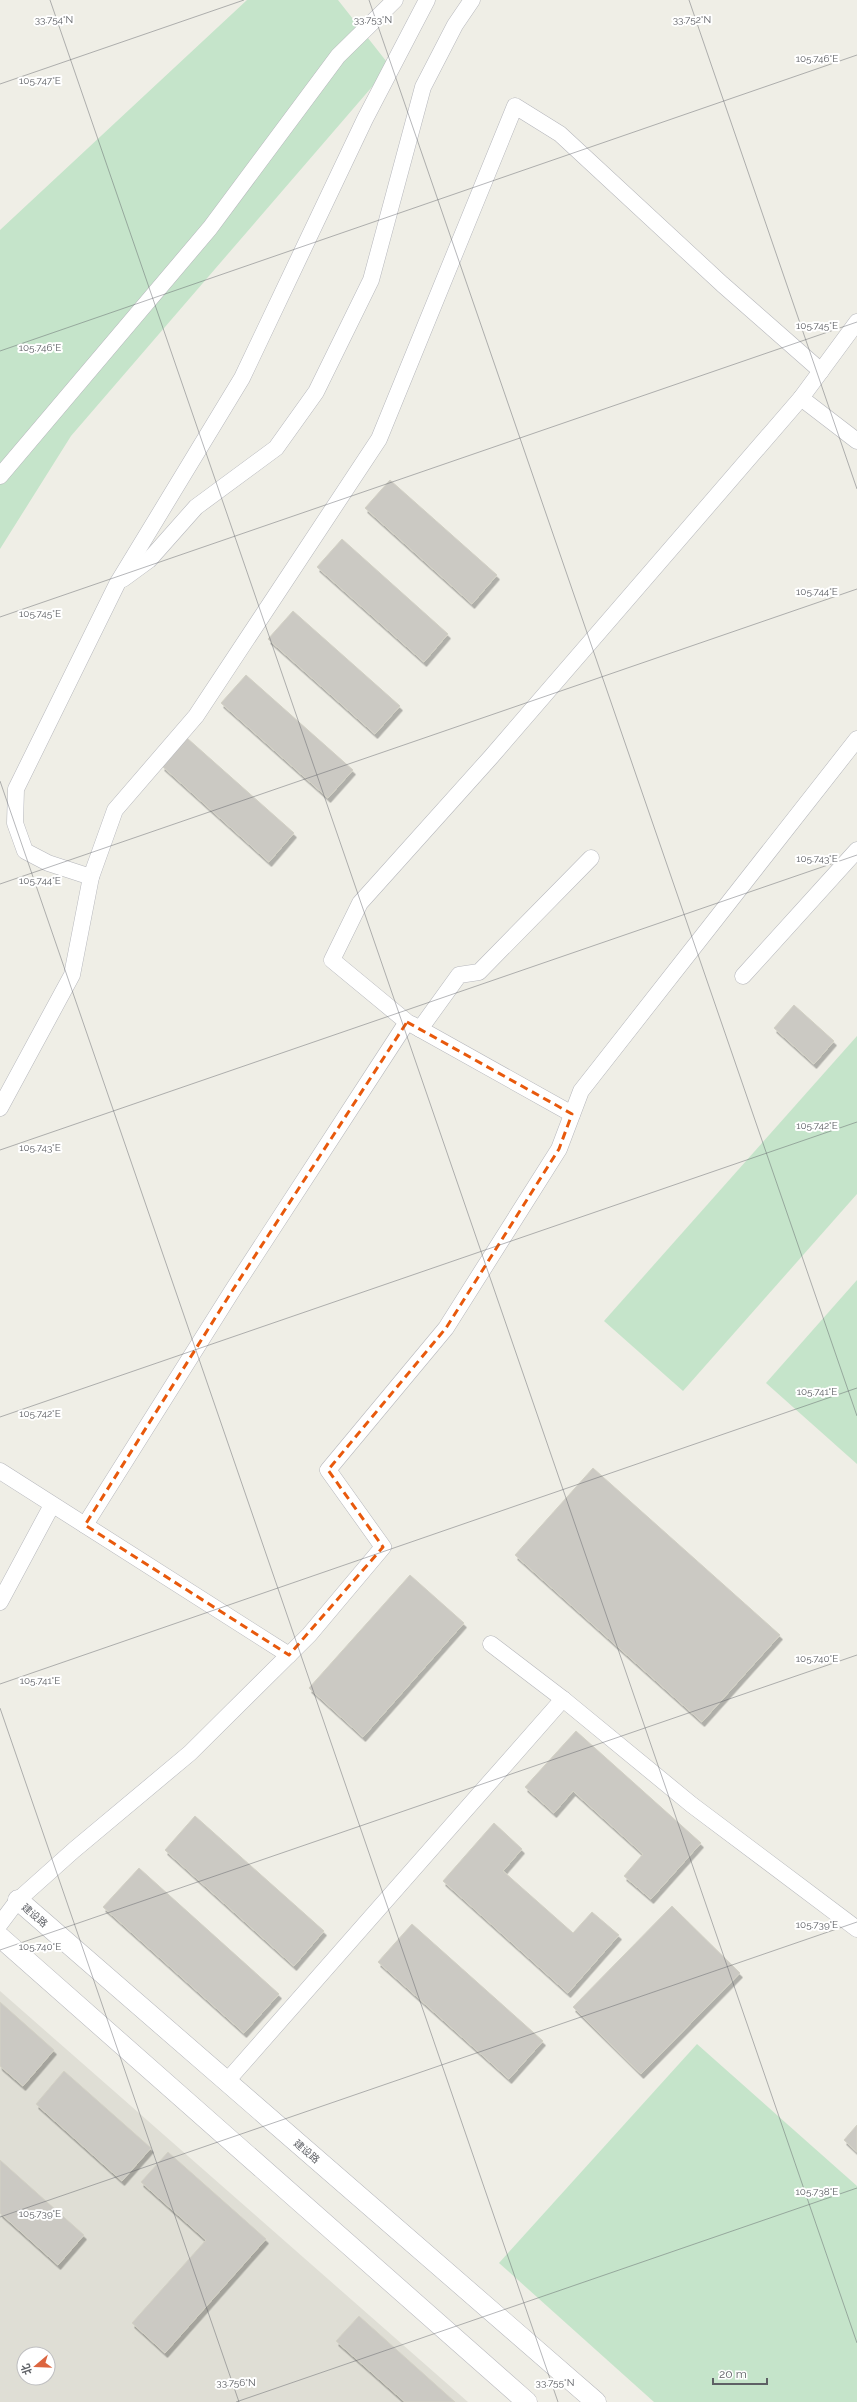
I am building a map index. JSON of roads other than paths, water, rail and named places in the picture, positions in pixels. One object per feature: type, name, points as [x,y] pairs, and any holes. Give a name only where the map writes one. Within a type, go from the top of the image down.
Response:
[{"type":"street","points":[[0,476],[210,228],[338,56],[395,0]]},
{"type":"street","points":[[91,877],[48,863],[25,851],[15,823],[16,789],[117,584],[242,378],[365,119],[427,0]]},
{"type":"street","points":[[117,584],[149,560],[196,507],[276,448],[316,392],[371,280],[423,87],[455,25],[472,0]]},
{"type":"street","points":[[0,1108],[72,975],[91,877],[115,810],[196,716],[379,439],[515,106],[560,134],[722,284],[821,371]]},
{"type":"street","points":[[572,1114],[413,1026],[332,960],[360,903],[491,757],[800,398],[857,322]]},
{"type":"street","points":[[800,398],[857,441]]},
{"type":"street","points":[[0,1924],[18,1900],[74,1850],[190,1753],[309,1635],[383,1547],[328,1470],[446,1328],[559,1149],[581,1092],[857,739]]},
{"type":"street","points":[[743,976],[857,850]]},
{"type":"street","points":[[85,1525],[234,1288],[413,1026],[459,975],[479,972],[591,858]]},
{"type":"street","points":[[0,1471],[289,1655]]},
{"type":"street","points":[[0,1602],[52,1504]]},
{"type":"street","points":[[490,1644],[563,1699],[692,1805],[857,1929]]},
{"type":"street","points":[[228,2081],[563,1699]]},
{"type":"street","name":"建设路","points":[[18,1900],[596,2402]]},
{"type":"street","points":[[0,1937],[527,2402]]}]
